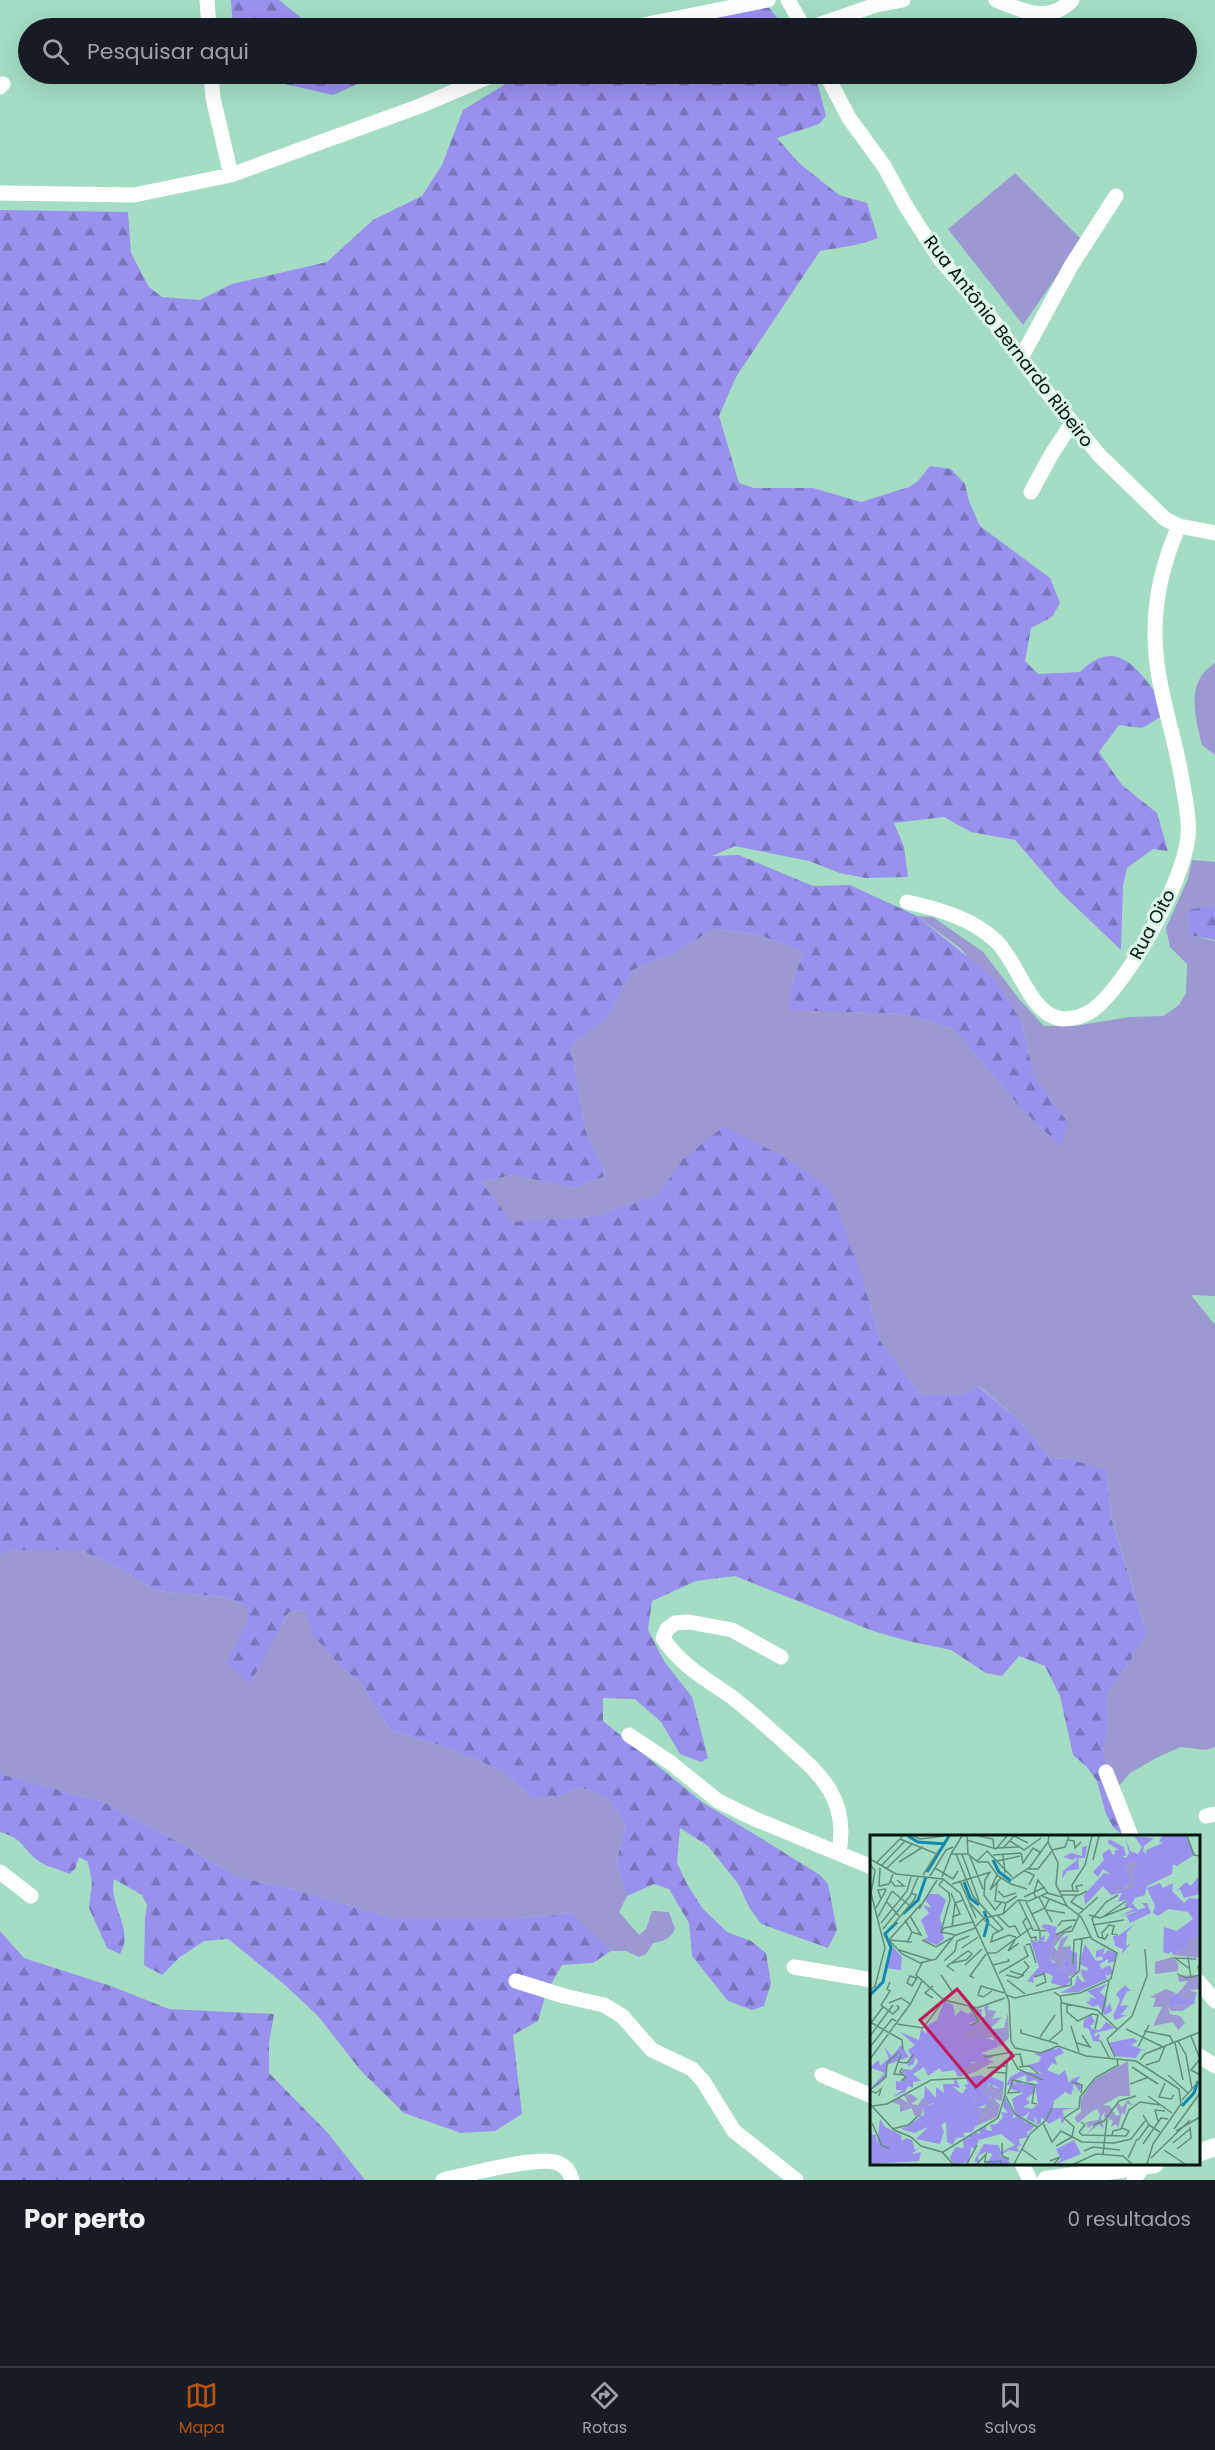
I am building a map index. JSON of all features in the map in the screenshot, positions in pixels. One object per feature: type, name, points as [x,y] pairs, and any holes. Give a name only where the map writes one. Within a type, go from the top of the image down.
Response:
[{"type":"street","points":[[207,0],[208,18]]},
{"type":"street","points":[[678,18],[768,0]]},
{"type":"street","points":[[788,0],[798,18]]},
{"type":"street","points":[[838,18],[876,5],[903,0]]},
{"type":"street","points":[[996,0],[1026,12],[1045,15],[1056,11],[1072,0]]},
{"type":"street","points":[[212,84],[231,175]]},
{"type":"street","points":[[0,193],[134,195],[231,175],[420,106],[472,84]]},
{"type":"street","name":"Rua Antônio Bernardo Ribeiro","points":[[831,84],[849,118],[884,166],[907,208],[940,259],[988,314],[1100,456],[1165,519],[1179,526],[1215,533]]},
{"type":"street","points":[[1021,358],[1071,266],[1116,196]]},
{"type":"street","points":[[1032,492],[1051,455],[1072,423]]},
{"type":"street","name":"Rua Oito","points":[[907,903],[937,909],[968,922],[996,941],[1008,955],[1038,1006],[1047,1014],[1061,1019],[1078,1018],[1092,1011],[1105,998],[1133,961],[1170,897],[1188,837],[1177,748],[1156,653],[1159,586],[1164,561],[1179,526]]},
{"type":"street","points":[[780,1658],[732,1630],[689,1622],[675,1623],[667,1629],[663,1638],[676,1654],[762,1723],[823,1778],[834,1796],[840,1814],[843,1834],[839,1852]]},
{"type":"street","points":[[629,1735],[671,1763],[718,1801],[754,1819],[870,1866]]},
{"type":"street","points":[[1106,1772],[1131,1835]]},
{"type":"street","points":[[0,1872],[31,1896]]},
{"type":"street","points":[[794,1967],[870,1980]]},
{"type":"street","points":[[516,1981],[564,1996],[604,2005],[622,2016],[652,2050],[692,2069],[703,2081],[734,2131],[796,2180]]},
{"type":"street","points":[[1200,1983],[1215,2001]]},
{"type":"street","points":[[1200,2056],[1215,2066]]},
{"type":"street","points":[[822,2075],[870,2095]]},
{"type":"street","points":[[1200,2152],[1215,2147]]},
{"type":"street","points":[[443,2180],[525,2163],[556,2162],[565,2167],[572,2180]]},
{"type":"street","points":[[1023,2165],[1030,2180]]},
{"type":"street","points":[[1046,2180],[1144,2170]]},
{"type":"shaded area","points":[[1015,173],[1082,240],[1023,325],[948,229]]},
{"type":"shaded area","points":[[1215,663],[1215,755],[1202,745],[1195,700],[1199,680]]},
{"type":"shaded area","points":[[1192,860],[1215,862],[1215,905],[1188,911],[1189,935],[1215,941],[1215,1296],[1191,1295],[1215,1325],[1215,1747],[1206,1750],[1181,1747],[1158,1757],[1130,1773],[1114,1792],[1103,1752],[1108,1729],[1107,1692],[1127,1666],[1147,1633],[1111,1517],[1107,1472],[1070,1459],[1050,1458],[1019,1420],[980,1387],[958,1395],[921,1395],[881,1342],[863,1280],[684,1159],[659,1195],[592,1217],[511,1223],[482,1182],[512,1175],[574,1188],[606,1176],[585,1129],[571,1046],[608,1017],[633,970],[677,952],[713,929],[757,934],[803,952],[792,984],[850,1012],[904,1014],[954,1029],[1021,1108],[1061,1146],[1067,1123],[1034,1076],[1022,1023],[961,949],[917,916],[933,917],[983,952],[1020,1000],[1044,1026],[1075,1026],[1129,1017],[1163,1016],[1179,1005],[1186,993],[1187,964],[1170,947],[1166,928],[1188,879]]},
{"type":"shaded area","points":[[10,1550],[81,1550],[122,1570],[157,1591],[225,1597],[247,1606],[247,1622],[228,1662],[283,1624],[289,1612],[305,1610],[346,1672],[359,1680],[390,1730],[454,1750],[502,1771],[531,1797],[558,1797],[581,1787],[609,1799],[626,1826],[616,1862],[627,1896],[619,1912],[639,1935],[646,1929],[652,1911],[669,1912],[675,1929],[666,1939],[653,1943],[646,1954],[639,1957],[626,1951],[611,1951],[570,1913],[522,1918],[393,1918],[293,1889],[237,1877],[104,1802],[0,1774],[0,1554]]},
{"type":"green space","points":[[231,0],[279,0],[302,18],[232,18]]},
{"type":"green space","points":[[767,5],[777,18],[707,18]]},
{"type":"green space","points":[[285,84],[358,84],[333,95]]},
{"type":"green space","points":[[506,84],[818,84],[826,116],[819,124],[777,138],[799,163],[839,195],[867,203],[878,238],[857,245],[820,251],[736,377],[719,416],[739,483],[754,488],[813,488],[861,502],[909,487],[918,481],[930,466],[951,469],[965,484],[969,501],[980,526],[1050,578],[1060,603],[1052,617],[1031,628],[1025,661],[1038,674],[1080,672],[1100,658],[1117,657],[1133,666],[1157,694],[1161,705],[1162,716],[1142,728],[1119,725],[1099,752],[1122,785],[1157,813],[1168,851],[1153,849],[1127,868],[1123,886],[1121,950],[1060,892],[1015,840],[971,832],[944,817],[894,823],[904,847],[908,877],[865,878],[840,873],[809,861],[735,846],[712,856],[739,855],[813,886],[850,885],[917,916],[994,978],[1022,1023],[1034,1076],[1068,1123],[1061,1147],[1021,1108],[954,1029],[904,1014],[789,1010],[792,984],[803,952],[757,934],[713,929],[677,952],[633,970],[608,1017],[571,1046],[585,1129],[606,1176],[574,1188],[512,1175],[482,1182],[511,1222],[592,1217],[658,1195],[683,1159],[724,1126],[793,1162],[831,1190],[863,1280],[881,1342],[921,1395],[958,1395],[979,1387],[1019,1420],[1050,1458],[1070,1459],[1107,1471],[1111,1518],[1147,1633],[1127,1666],[1107,1692],[1108,1729],[1103,1752],[1122,1820],[1121,1834],[1113,1827],[1106,1814],[1097,1781],[1086,1766],[1073,1755],[1060,1696],[1045,1666],[1019,1656],[1002,1676],[986,1673],[951,1650],[873,1631],[735,1576],[696,1581],[652,1601],[648,1630],[664,1661],[692,1697],[708,1758],[701,1762],[680,1754],[661,1722],[635,1699],[603,1698],[603,1721],[702,1802],[820,1875],[828,1884],[837,1930],[828,1948],[761,1924],[748,1905],[739,1885],[708,1846],[680,1828],[677,1863],[703,1909],[727,1932],[751,1941],[766,1953],[771,1983],[764,2006],[752,2010],[728,2001],[692,1956],[689,1923],[669,1889],[654,1884],[627,1896],[616,1862],[626,1826],[609,1799],[581,1787],[558,1797],[531,1797],[502,1771],[454,1750],[390,1730],[359,1680],[346,1672],[312,1634],[305,1610],[289,1612],[249,1685],[227,1662],[247,1622],[247,1606],[225,1597],[157,1591],[122,1570],[81,1550],[10,1550],[0,1554],[0,210],[128,212],[131,253],[149,287],[162,297],[200,300],[232,284],[327,262],[373,220],[422,196],[442,165],[463,110]]},
{"type":"green space","points":[[1215,905],[1215,940],[1189,935],[1188,910]]},
{"type":"green space","points":[[0,1774],[104,1802],[237,1877],[293,1889],[393,1918],[522,1918],[571,1913],[611,1951],[593,1963],[562,1965],[546,1993],[538,2021],[513,2035],[522,2114],[495,2131],[461,2133],[404,2113],[361,2071],[318,2016],[285,1985],[228,1939],[204,1941],[180,1957],[162,1975],[144,1965],[147,1905],[142,1895],[114,1879],[113,1889],[125,1936],[120,1954],[107,1948],[89,1908],[92,1882],[88,1862],[79,1857],[75,1869],[69,1874],[42,1863],[16,1839],[0,1832]]},
{"type":"green space","points":[[0,1931],[24,1958],[111,1986],[169,2009],[274,2014],[269,2043],[269,2073],[327,2132],[365,2180],[0,2180]]}]
